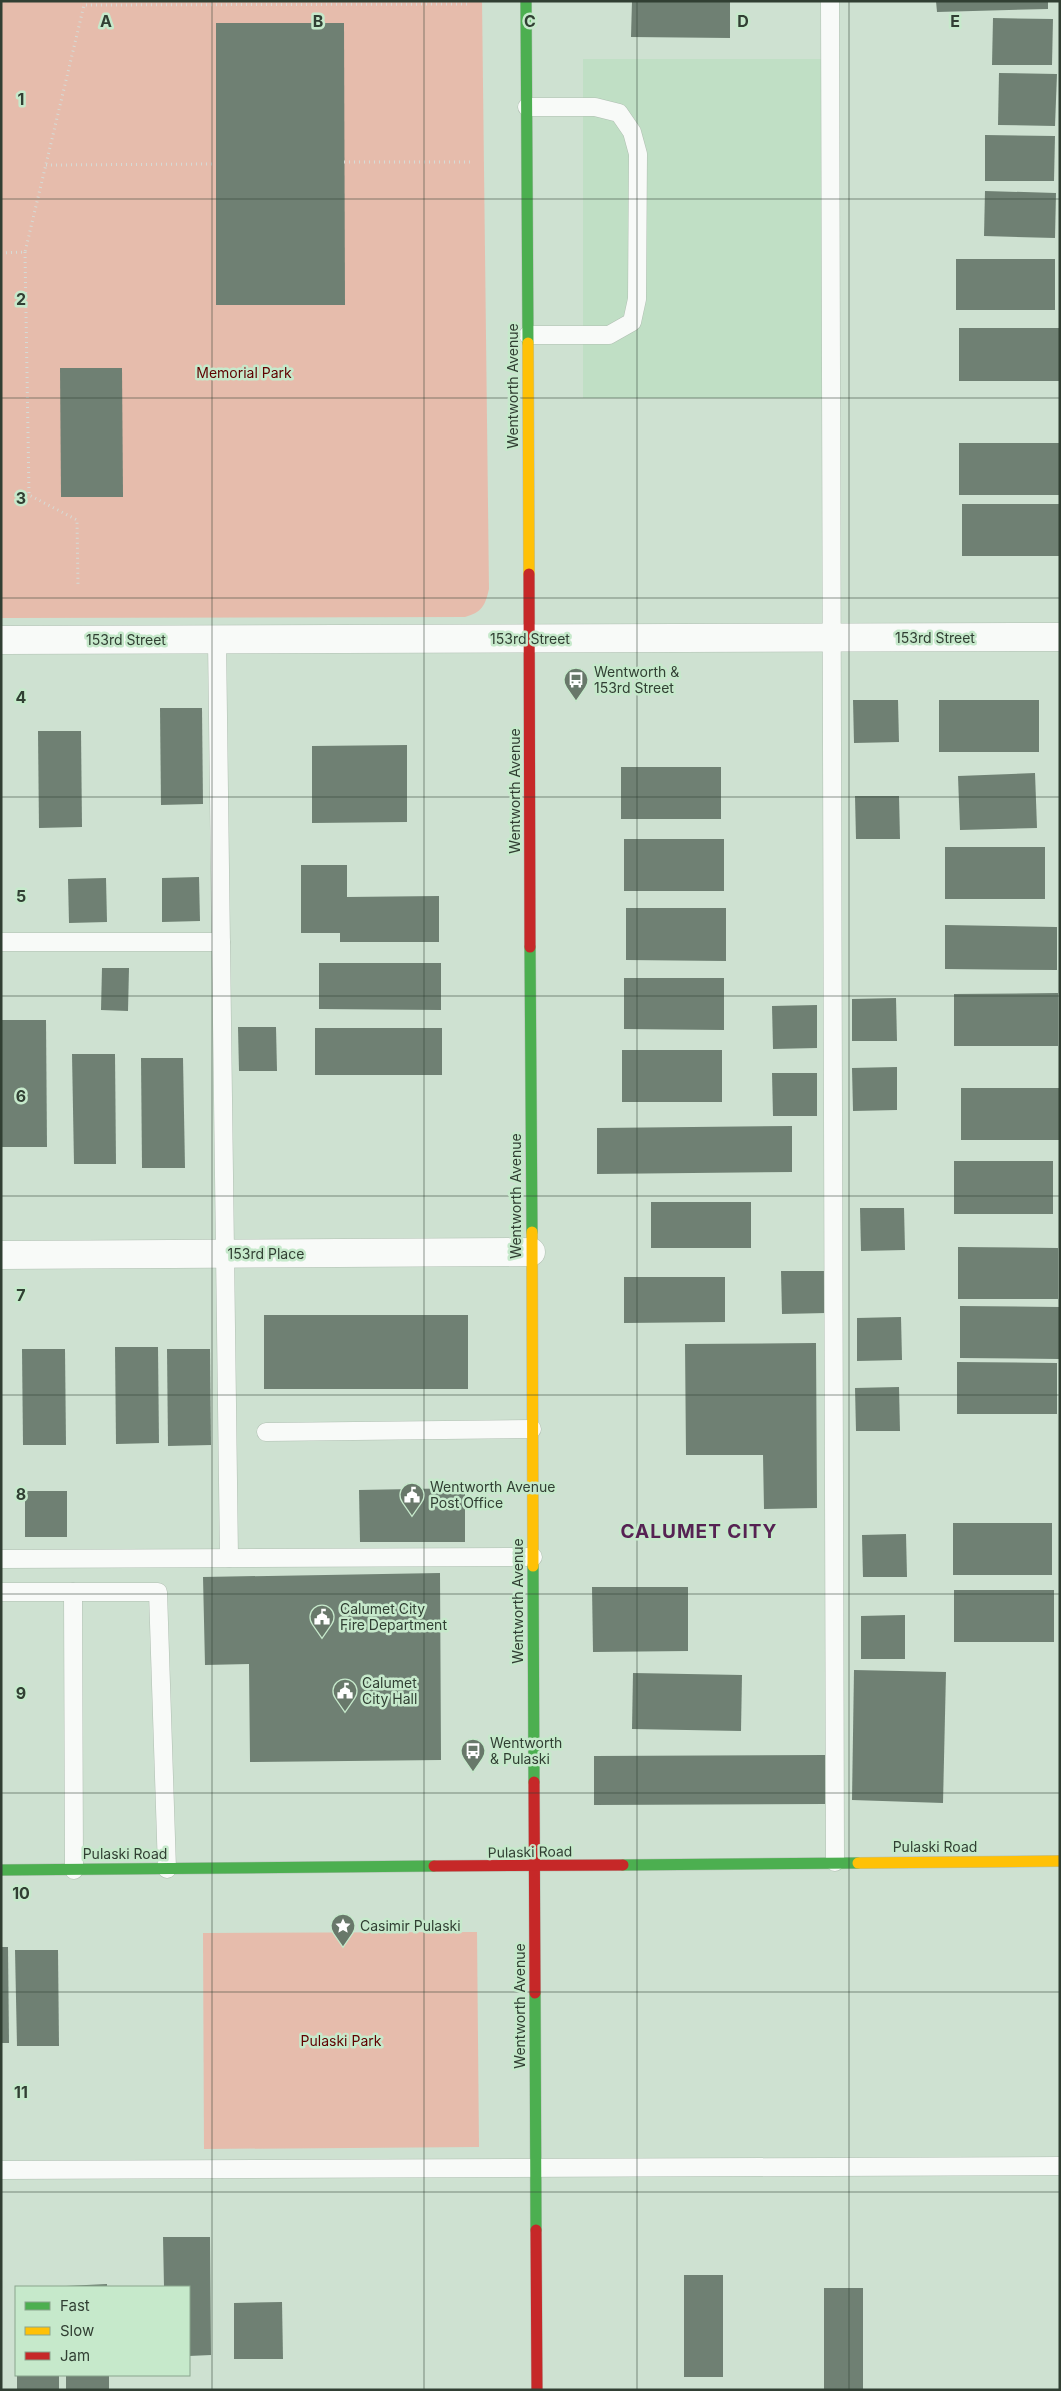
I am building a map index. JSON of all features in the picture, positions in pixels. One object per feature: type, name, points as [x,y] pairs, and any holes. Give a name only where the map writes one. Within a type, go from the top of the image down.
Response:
[{"type":"street","name":"Wentworth Avenue","points":[[526,1],[538,2390]]},
{"type":"street","name":"153rd Street","points":[[1,640],[1060,637]]},
{"type":"street","name":"153rd Place","points":[[1,1254],[531,1252]]},
{"type":"street","name":"Pulaski Road","points":[[1,1870],[535,1867],[835,1862],[1060,1861]]},
{"type":"lane","points":[[830,1],[835,1862]]},
{"type":"lane","points":[[527,107],[595,107],[619,113],[632,132],[638,154],[636,299],[632,322],[608,334],[528,334]]},
{"type":"lane","points":[[217,640],[229,1558]]},
{"type":"lane","points":[[1,942],[221,942]]},
{"type":"lane","points":[[266,1432],[532,1429]]},
{"type":"lane","points":[[1,1559],[533,1557]]},
{"type":"lane","points":[[1,1592],[158,1592],[167,1869]]},
{"type":"lane","points":[[73,1592],[74,1870]]},
{"type":"lane","points":[[1,2170],[1060,2166]]},
{"type":"path","points":[[78,587],[77,520],[29,495],[25,252],[84,3],[468,4]]},
{"type":"path","points":[[344,162],[470,162]]},
{"type":"path","points":[[46,165],[216,164]]},
{"type":"path","points":[[1,253],[25,252]]},
{"type":"shaded area","points":[[583,59],[823,59],[825,398],[583,398]]},
{"type":"green space","name":"Memorial Park","points":[[1,1],[482,1],[489,589],[482,608],[465,617],[1,618]]},
{"type":"green space","name":"Pulaski Park","points":[[477,1932],[479,2147],[204,2149],[203,1933]]},
{"type":"building","points":[[632,1],[730,1],[730,38],[631,37]]},
{"type":"building","points":[[936,1],[1048,1],[1048,9],[937,12]]},
{"type":"building","points":[[993,18],[1053,19],[1052,65],[992,65]]},
{"type":"building","points":[[216,23],[344,23],[345,305],[216,305]]},
{"type":"building","points":[[999,73],[1057,74],[1055,126],[998,125]]},
{"type":"building","points":[[985,135],[1055,136],[1054,181],[985,181]]},
{"type":"building","points":[[985,191],[1056,193],[1055,238],[984,236]]},
{"type":"building","points":[[956,259],[1055,259],[1055,310],[956,310]]},
{"type":"building","points":[[959,328],[1059,328],[1059,381],[959,381]]},
{"type":"building","points":[[60,368],[122,368],[123,497],[61,497]]},
{"type":"building","points":[[959,443],[1059,443],[1059,495],[959,495]]},
{"type":"building","points":[[962,504],[1060,504],[1060,556],[962,556]]},
{"type":"building","points":[[853,700],[898,700],[899,742],[854,743]]},
{"type":"building","points":[[939,700],[1039,700],[1039,752],[939,752]]},
{"type":"building","points":[[160,708],[202,708],[203,804],[161,805]]},
{"type":"building","points":[[38,731],[81,731],[82,827],[39,828]]},
{"type":"building","points":[[407,745],[407,822],[312,823],[312,746]]},
{"type":"building","points":[[621,767],[721,767],[721,819],[621,819]]},
{"type":"building","points":[[1035,773],[1037,828],[960,830],[958,776]]},
{"type":"building","points":[[855,796],[899,796],[900,839],[856,839]]},
{"type":"building","points":[[624,839],[724,839],[724,891],[624,891]]},
{"type":"building","points":[[945,847],[1045,847],[1045,899],[945,899]]},
{"type":"building","points":[[301,865],[347,865],[347,897],[439,896],[439,942],[340,942],[340,933],[301,933]]},
{"type":"building","points":[[199,877],[200,921],[162,922],[162,878]]},
{"type":"building","points":[[106,878],[107,922],[69,923],[68,879]]},
{"type":"building","points":[[626,908],[726,908],[726,961],[626,960]]},
{"type":"building","points":[[945,925],[1057,927],[1057,970],[945,969]]},
{"type":"building","points":[[319,963],[441,963],[441,1010],[319,1009]]},
{"type":"building","points":[[102,968],[129,968],[128,1011],[101,1010]]},
{"type":"building","points":[[624,978],[724,978],[724,1030],[624,1029]]},
{"type":"building","points":[[1058,993],[1058,1046],[954,1046],[954,994]]},
{"type":"building","points":[[896,998],[897,1041],[852,1041],[852,999]]},
{"type":"building","points":[[817,1005],[817,1048],[773,1049],[772,1006]]},
{"type":"building","points":[[1,1020],[46,1020],[47,1147],[1,1147]]},
{"type":"building","points":[[238,1027],[276,1027],[277,1071],[239,1071]]},
{"type":"building","points":[[315,1028],[442,1028],[442,1075],[315,1075]]},
{"type":"building","points":[[622,1050],[722,1050],[722,1102],[622,1102]]},
{"type":"building","points":[[72,1054],[115,1054],[116,1164],[74,1164]]},
{"type":"building","points":[[141,1058],[183,1058],[185,1168],[142,1168]]},
{"type":"building","points":[[897,1067],[897,1110],[853,1111],[852,1068]]},
{"type":"building","points":[[772,1073],[817,1073],[817,1116],[773,1116]]},
{"type":"building","points":[[961,1088],[1060,1088],[1060,1140],[961,1140]]},
{"type":"building","points":[[792,1126],[792,1172],[597,1174],[597,1128]]},
{"type":"building","points":[[954,1161],[1053,1161],[1053,1214],[954,1214]]},
{"type":"building","points":[[651,1202],[751,1202],[751,1248],[651,1248]]},
{"type":"building","points":[[860,1208],[904,1208],[905,1250],[861,1251]]},
{"type":"building","points":[[958,1247],[1058,1248],[1058,1299],[958,1299]]},
{"type":"building","points":[[781,1271],[825,1271],[826,1313],[782,1314]]},
{"type":"building","points":[[624,1277],[725,1277],[725,1322],[624,1323]]},
{"type":"building","points":[[960,1306],[1060,1307],[1059,1359],[960,1358]]},
{"type":"building","points":[[264,1315],[468,1315],[468,1389],[264,1389]]},
{"type":"building","points":[[901,1317],[902,1360],[857,1361],[857,1318]]},
{"type":"building","points":[[816,1343],[817,1508],[764,1509],[763,1455],[686,1455],[685,1344]]},
{"type":"building","points":[[115,1347],[158,1347],[159,1443],[116,1444]]},
{"type":"building","points":[[22,1349],[65,1349],[66,1445],[23,1445]]},
{"type":"building","points":[[167,1349],[210,1349],[211,1445],[168,1446]]},
{"type":"building","points":[[957,1362],[1057,1363],[1057,1414],[957,1414]]},
{"type":"building","points":[[899,1387],[900,1431],[856,1431],[855,1388]]},
{"type":"building","name":"Wentworth Avenue Post Office","points":[[465,1488],[465,1542],[360,1542],[359,1490]]},
{"type":"building","points":[[25,1491],[67,1491],[67,1537],[25,1537]]},
{"type":"building","points":[[953,1523],[1052,1523],[1052,1575],[953,1575]]},
{"type":"building","points":[[906,1534],[907,1577],[863,1577],[862,1535]]},
{"type":"building","points":[[440,1573],[441,1760],[250,1762],[249,1664],[205,1665],[203,1577]]},
{"type":"building","points":[[592,1587],[688,1587],[688,1651],[593,1652]]},
{"type":"building","points":[[954,1590],[1054,1590],[1054,1642],[954,1642]]},
{"type":"building","points":[[905,1615],[905,1659],[861,1659],[861,1616]]},
{"type":"building","points":[[854,1670],[946,1672],[943,1803],[852,1800]]},
{"type":"building","points":[[633,1673],[742,1675],[741,1731],[632,1729]]},
{"type":"building","points":[[825,1755],[825,1804],[594,1805],[594,1756]]},
{"type":"building","points":[[1,1947],[8,1947],[9,2043],[1,2043]]},
{"type":"building","points":[[15,1950],[58,1950],[59,2046],[17,2046]]},
{"type":"building","points":[[163,2237],[210,2237],[211,2355],[190,2356],[190,2286],[164,2286]]},
{"type":"building","points":[[684,2275],[723,2275],[723,2377],[684,2377]]},
{"type":"building","points":[[107,2284],[107,2286],[66,2286]]},
{"type":"building","points":[[824,2288],[863,2288],[863,2389],[824,2389]]},
{"type":"building","points":[[282,2302],[283,2359],[234,2359],[234,2303]]},
{"type":"building","points":[[17,2376],[59,2376],[59,2390],[17,2390]]},
{"type":"building","points":[[66,2376],[109,2376],[109,2390],[66,2390]]},
{"type":"traffic: fast","points":[[526,1],[528,343]]},
{"type":"traffic: fast","points":[[530,947],[532,1232]]},
{"type":"traffic: fast","points":[[533,1566],[534,1782]]},
{"type":"traffic: fast","points":[[623,1865],[858,1863]]},
{"type":"traffic: fast","points":[[1,1870],[434,1866]]},
{"type":"traffic: fast","points":[[535,1993],[536,2230]]},
{"type":"traffic: slow","points":[[528,343],[529,574]]},
{"type":"traffic: slow","points":[[532,1232],[533,1566]]},
{"type":"traffic: slow","points":[[858,1863],[1060,1861]]},
{"type":"traffic: jam","points":[[529,574],[530,947]]},
{"type":"traffic: jam","points":[[534,1782],[535,1993]]},
{"type":"traffic: jam","points":[[434,1866],[623,1865]]},
{"type":"traffic: jam","points":[[536,2230],[537,2390]]},
{"type":"place","name":"Wentworth & 153rd Street","points":[[576,701]]},
{"type":"place","name":"Wentworth Avenue Post Office","points":[[412,1516]]},
{"type":"place","name":"Calumet City Fire Department","points":[[322,1638]]},
{"type":"place","name":"Calumet City Hall","points":[[345,1712]]},
{"type":"place","name":"Wentworth & Pulaski","points":[[473,1772]]},
{"type":"place","name":"Casimir Pulaski","points":[[343,1947]]},
{"type":"district","name":"CALUMET CITY","points":[[699,1531]]}]
